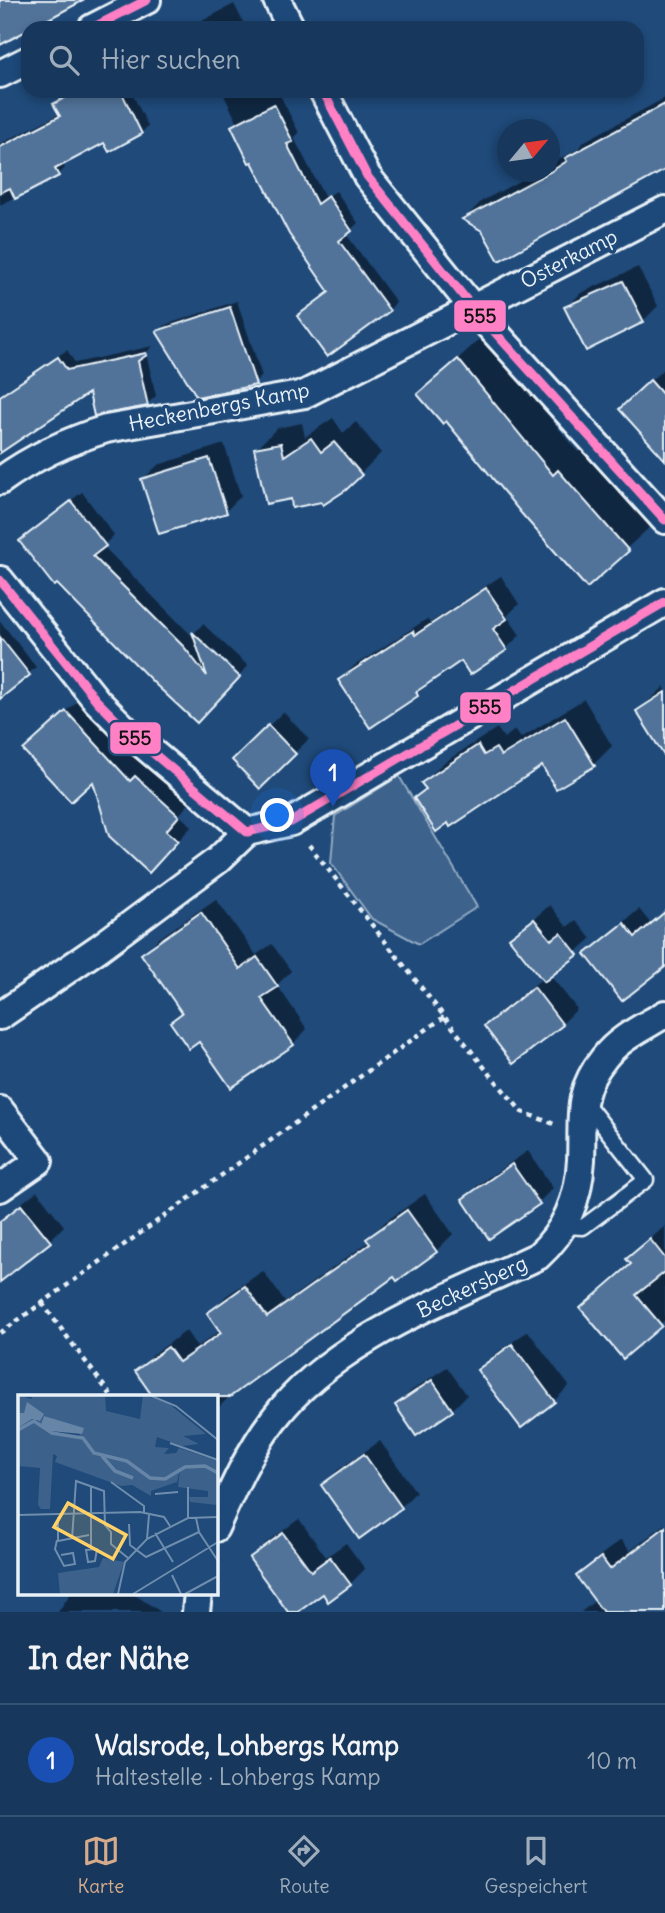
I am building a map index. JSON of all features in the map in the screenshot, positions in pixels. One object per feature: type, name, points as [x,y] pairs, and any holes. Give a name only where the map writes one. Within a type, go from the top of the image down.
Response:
[{"type":"street","points":[[106,21],[147,0]]},
{"type":"street","points":[[277,0],[288,21]]},
{"type":"street","points":[[0,74],[21,64]]},
{"type":"street","points":[[327,98],[367,176],[473,308],[665,520]]},
{"type":"street","name":"Osterkamp","points":[[473,308],[665,210]]},
{"type":"street","name":"Heckenbergs Kamp","points":[[0,481],[37,456],[106,429],[305,394],[473,308]]},
{"type":"street","points":[[0,580],[97,701],[247,832]]},
{"type":"street","points":[[0,1016],[99,948],[218,860],[247,832],[291,822],[665,602]]},
{"type":"street","name":"Beckersberg","points":[[217,1524],[250,1454],[274,1419],[298,1392],[325,1368],[363,1341],[397,1323],[538,1256],[565,1226],[577,1188],[581,1160],[579,1134],[582,1099],[594,1071],[614,1046],[665,1014]]},
{"type":"street","points":[[0,1110],[39,1161],[0,1188]]},
{"type":"street","points":[[196,1612],[198,1594]]},
{"type":"lane","points":[[565,1226],[583,1227],[646,1180],[582,1099]]},
{"type":"path","points":[[291,822],[522,1112],[579,1134]]},
{"type":"path","points":[[0,1333],[444,1017]]},
{"type":"path","points":[[42,1303],[111,1395]]},
{"type":"shaded area","points":[[399,776],[477,907],[419,944],[372,919],[331,863],[335,816]]},
{"type":"building","points":[[0,0],[84,0],[45,21],[21,21],[21,34],[0,45]]},
{"type":"building","points":[[65,98],[124,98],[142,134],[109,152],[104,143],[55,169],[59,176],[15,199],[10,188],[0,193],[0,147],[60,116],[53,104]]},
{"type":"building","points":[[274,104],[293,142],[287,144],[317,204],[328,196],[352,231],[339,241],[390,311],[327,357],[297,316],[329,292],[289,234],[231,126]]},
{"type":"building","points":[[665,104],[665,170],[499,261],[482,231],[462,219],[531,182],[560,182],[560,166],[567,161],[565,158]]},
{"type":"building","points":[[623,281],[644,322],[586,351],[564,307]]},
{"type":"building","points":[[230,307],[256,385],[197,397],[156,331]]},
{"type":"building","points":[[146,353],[147,355],[138,361],[148,406],[94,416],[89,393],[0,453],[0,396],[58,357],[67,370]]},
{"type":"building","points":[[458,359],[553,475],[558,470],[629,551],[587,588],[446,421],[443,424],[417,394]]},
{"type":"building","points":[[650,380],[665,397],[665,460],[619,409]]},
{"type":"building","points":[[311,438],[321,452],[334,442],[362,475],[346,490],[323,505],[321,502],[292,508],[291,499],[266,504],[254,448],[281,443],[284,456]]},
{"type":"building","points":[[209,458],[227,513],[159,534],[141,479]]},
{"type":"building","points":[[71,501],[106,546],[93,556],[184,647],[207,676],[192,632],[240,677],[197,723],[57,584],[54,586],[19,541]]},
{"type":"building","points":[[486,588],[507,619],[493,629],[507,650],[470,675],[461,661],[416,692],[418,696],[370,728],[338,680],[413,631],[415,635]]},
{"type":"building","points":[[0,637],[30,675],[0,699]]},
{"type":"building","points":[[665,692],[665,757],[636,711]]},
{"type":"building","points":[[66,711],[130,781],[135,776],[179,816],[166,831],[178,841],[149,873],[109,836],[93,782],[71,802],[23,750]]},
{"type":"building","points":[[565,717],[595,766],[556,789],[542,766],[450,827],[448,823],[436,832],[414,798],[426,789],[421,783],[478,745],[484,755],[496,748],[501,756]]},
{"type":"building","points":[[268,725],[296,754],[260,789],[232,760]]},
{"type":"building","points":[[201,912],[240,969],[257,957],[278,987],[261,998],[294,1045],[231,1088],[199,1042],[189,1049],[170,1022],[182,1013],[141,954]]},
{"type":"building","points":[[665,912],[665,967],[622,1001],[585,954],[624,923],[635,937]]},
{"type":"building","points":[[534,919],[551,940],[561,933],[578,955],[544,982],[509,938]]},
{"type":"building","points":[[534,987],[563,1025],[513,1064],[484,1026]]},
{"type":"building","points":[[512,1164],[540,1204],[489,1239],[462,1199]]},
{"type":"building","points":[[21,1205],[51,1242],[0,1282],[0,1221]]},
{"type":"building","points":[[407,1210],[437,1252],[397,1281],[394,1277],[230,1397],[152,1395],[135,1371],[168,1347],[179,1362],[221,1333],[207,1313],[245,1286],[267,1317],[370,1244],[366,1239]]},
{"type":"building","points":[[650,1239],[665,1258],[665,1272],[636,1295],[662,1326],[623,1359],[580,1308],[631,1264],[626,1259]]},
{"type":"building","points":[[512,1344],[555,1402],[521,1428],[477,1370]]},
{"type":"building","points":[[432,1380],[453,1411],[416,1436],[395,1405]]},
{"type":"building","points":[[364,1454],[402,1508],[359,1539],[321,1485]]},
{"type":"building","points":[[665,1527],[665,1612],[603,1612],[576,1576],[601,1557],[610,1569]]},
{"type":"building","points":[[283,1533],[311,1571],[330,1557],[351,1585],[328,1602],[323,1594],[298,1612],[288,1612],[249,1558]]},
{"type":"transit line","name":"555","points":[[106,21],[147,0]]},
{"type":"transit line","name":"555","points":[[327,98],[367,176],[473,308],[665,520]]},
{"type":"transit line","name":"555","points":[[0,580],[97,701],[128,732],[247,832],[291,822],[665,602]]},
{"type":"place","name":"Walsrode, Lohbergs Kamp","points":[[333,807]]}]
